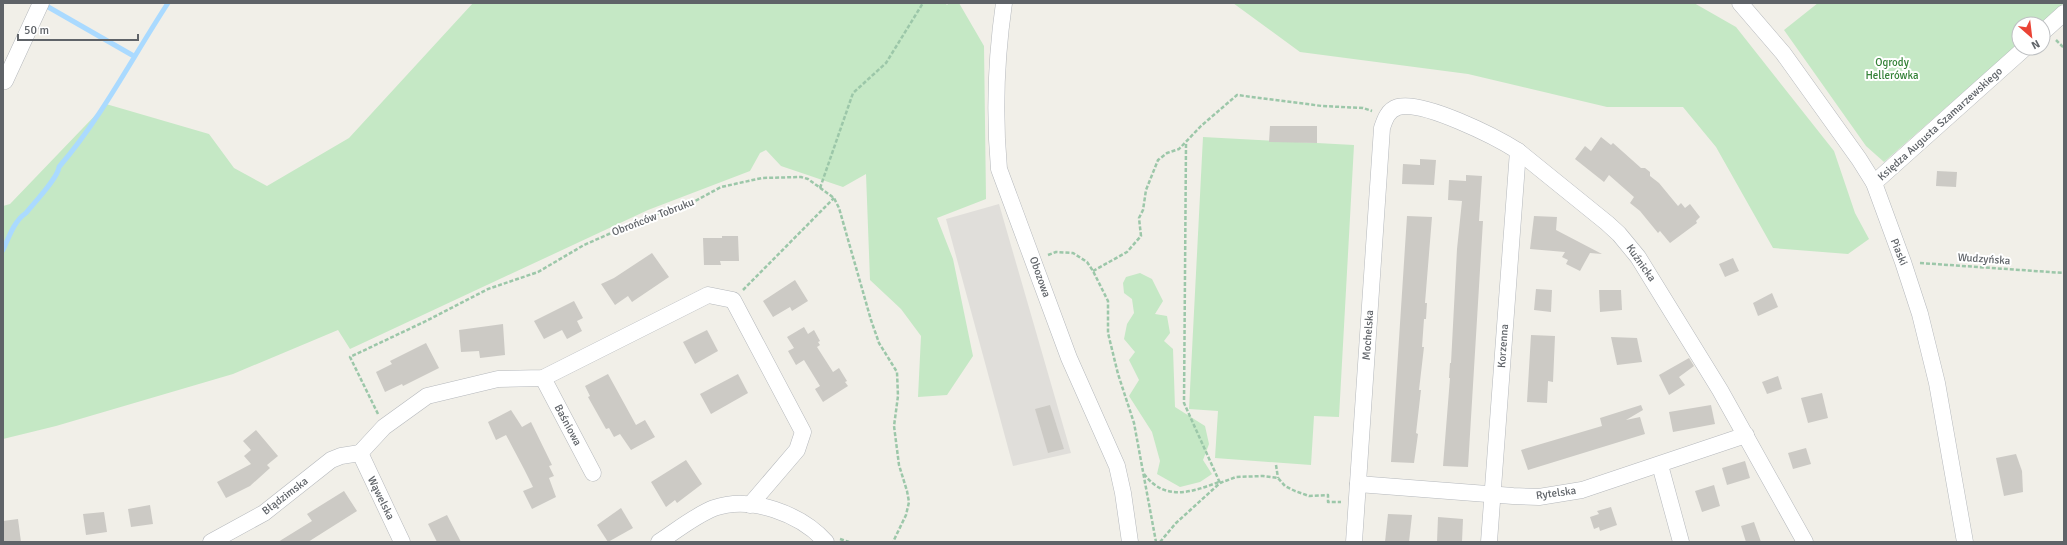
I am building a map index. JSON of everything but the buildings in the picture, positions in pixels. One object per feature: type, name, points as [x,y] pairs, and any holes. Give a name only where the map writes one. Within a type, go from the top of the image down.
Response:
[{"type":"street","name":"Obozowa","points":[[1004,3],[997,69],[996,140],[999,168],[1069,358],[1117,466],[1123,493],[1130,542]]},
{"type":"street","name":"Piaski","points":[[1740,3],[1783,53],[1859,159],[1874,184],[1903,262],[1920,314],[1937,383],[1965,542]]},
{"type":"street","points":[[5,81],[40,5]]},
{"type":"street","points":[[2051,25],[2064,14]]},
{"type":"street","name":"Księdza Augusta Szamarzewskiego","points":[[1874,184],[2016,56]]},
{"type":"street","name":"Kuźnicka","points":[[1384,123],[1391,110],[1406,106],[1427,110],[1486,132],[1518,151],[1607,223],[1628,244],[1680,322],[1746,435],[1805,542]]},
{"type":"street","name":"Mochelska","points":[[1354,542],[1384,123]]},
{"type":"street","name":"Korzenna","points":[[1489,542],[1518,151]]},
{"type":"street","points":[[360,453],[384,427],[426,396],[498,380],[543,378],[708,295],[733,300],[803,432],[797,450],[750,505]]},
{"type":"street","name":"Baśniowa","points":[[543,378],[593,473]]},
{"type":"street","name":"Rytelska","points":[[1358,484],[1492,495],[1539,497],[1582,490],[1746,435]]},
{"type":"street","name":"Błądzimska","points":[[211,542],[264,513],[331,460],[341,456],[360,453]]},
{"type":"street","name":"Wąwelska","points":[[360,453],[402,542]]},
{"type":"street","points":[[1660,465],[1681,542]]},
{"type":"street","points":[[659,542],[700,515],[715,508],[738,504],[779,511],[791,516],[826,542]]},
{"type":"path","points":[[820,188],[853,93],[886,63],[923,3]]},
{"type":"path","points":[[1093,271],[1126,252],[1141,236],[1139,218],[1143,210],[1146,190],[1158,160],[1167,153],[1179,149],[1201,126],[1237,95],[1316,106],[1363,108],[1384,123]]},
{"type":"path","points":[[1186,143],[1184,403],[1221,482]]},
{"type":"path","name":"Obrońców Tobruku","points":[[384,427],[350,357],[424,322],[488,289],[538,272],[584,245],[652,215],[684,207],[721,187],[762,178],[801,177],[808,179],[834,198]]},
{"type":"path","points":[[733,300],[803,232],[834,198],[851,248],[879,343],[897,372],[898,396],[894,426],[899,465],[907,491],[908,502],[906,516],[892,542]]},
{"type":"path","points":[[1034,260],[1056,252],[1073,253],[1087,262],[1108,301],[1108,333],[1118,374],[1134,423],[1156,542]]},
{"type":"path","name":"Wudzyńska","points":[[1903,262],[2064,273]]},
{"type":"path","points":[[1276,465],[1278,478],[1285,486],[1309,496],[1328,495],[1328,502],[1357,503]]},
{"type":"path","points":[[1144,474],[1156,485],[1174,493],[1203,488],[1236,477],[1263,476],[1278,478]]},
{"type":"path","points":[[1160,542],[1176,523],[1221,482]]},
{"type":"shaded area","points":[[999,204],[1071,453],[1013,466],[946,219]]},
{"type":"green space","points":[[473,3],[945,3],[947,5],[949,3],[959,3],[984,46],[986,199],[937,218],[953,259],[973,356],[947,395],[918,397],[921,336],[901,309],[870,280],[866,174],[843,187],[781,166],[766,150],[760,153],[750,171],[648,210],[350,349],[338,330],[233,374],[56,426],[3,439],[3,206],[10,204],[106,104],[209,134],[234,168],[267,186],[349,138]]},
{"type":"green space","points":[[1233,3],[1694,3],[1736,27],[1834,151],[1855,213],[1869,239],[1848,254],[1773,248],[1716,147],[1683,107],[1607,107],[1468,74],[1300,52]]},
{"type":"green space","name":"Ogrody Hellerówka","points":[[1818,3],[2064,3],[2050,16],[2011,16],[2011,50],[1884,162],[1866,146],[1784,30]]},
{"type":"green space","points":[[1203,137],[1354,145],[1339,417],[1314,416],[1311,465],[1215,458],[1218,411],[1189,409]]},
{"type":"green space","points":[[1140,273],[1152,279],[1163,301],[1155,314],[1167,316],[1170,333],[1164,341],[1173,349],[1175,407],[1205,426],[1209,444],[1203,460],[1212,474],[1200,482],[1180,487],[1157,474],[1160,461],[1152,432],[1129,396],[1139,380],[1129,360],[1135,352],[1124,339],[1127,324],[1134,313],[1132,299],[1124,293],[1123,283],[1126,277]]},
{"type":"waterway","points":[[3,250],[18,220],[26,213],[50,184],[58,172],[59,167],[75,148],[103,108],[168,3]]},
{"type":"waterway","points":[[43,4],[132,55]]}]
